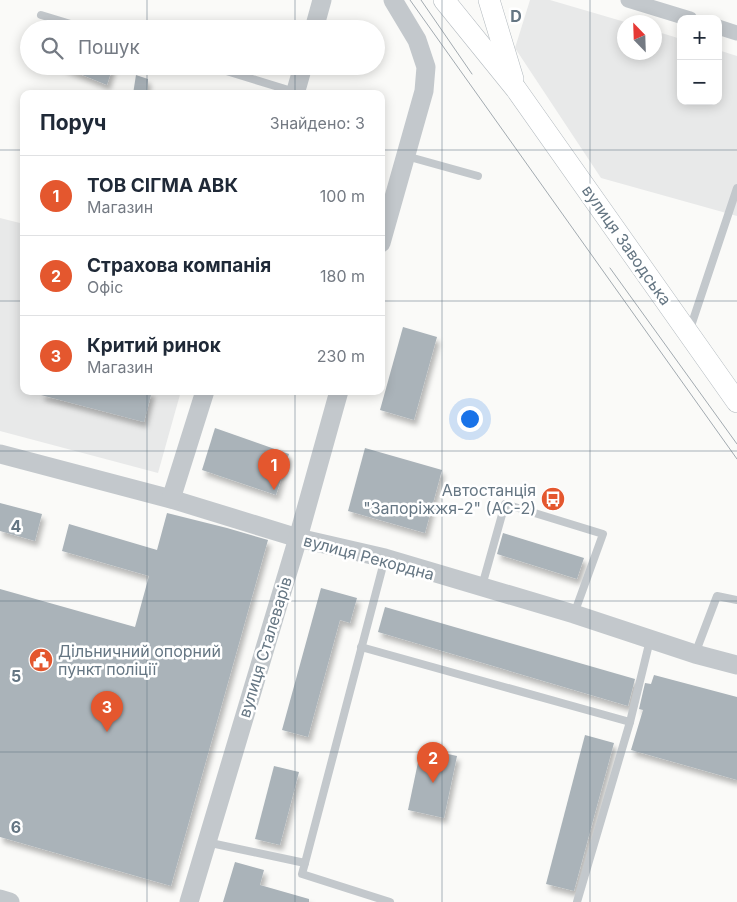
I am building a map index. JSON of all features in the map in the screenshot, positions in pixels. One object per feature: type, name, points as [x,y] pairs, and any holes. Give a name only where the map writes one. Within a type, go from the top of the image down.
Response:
[{"type":"main road","name":"вулиця Заводська","points":[[444,0],[516,89],[737,402]]},
{"type":"main road","name":"вулиця Заводська","points":[[489,0],[516,89]]},
{"type":"street","points":[[316,20],[322,0]]},
{"type":"street","points":[[385,229],[424,91],[426,67],[417,40],[392,0]]},
{"type":"street","points":[[628,0],[677,15]]},
{"type":"street","points":[[722,28],[737,33]]},
{"type":"street","points":[[296,90],[300,75]]},
{"type":"street","points":[[171,499],[204,395]]},
{"type":"street","name":"вулиця Сталеварів","points":[[189,902],[298,538],[338,395]]},
{"type":"street","name":"вулиця Рекордна","points":[[0,454],[171,499],[298,538],[385,558],[574,614],[695,654],[737,665]]},
{"type":"street","points":[[0,899],[10,902]]},
{"type":"lane","points":[[41,15],[57,20]]},
{"type":"lane","points":[[238,75],[286,90]]},
{"type":"lane","points":[[406,156],[478,176]]},
{"type":"lane","points":[[688,333],[737,188]]},
{"type":"lane","points":[[481,588],[505,504],[603,534],[574,614]]},
{"type":"lane","points":[[385,558],[302,874],[390,902]]},
{"type":"lane","points":[[695,654],[717,596],[737,600]]},
{"type":"lane","points":[[577,902],[630,722],[650,640]]},
{"type":"lane","points":[[361,648],[630,722]]},
{"type":"lane","points":[[206,842],[305,863]]},
{"type":"shaded area","points":[[530,0],[550,0],[617,20],[617,60],[662,60],[662,33],[677,38],[677,105],[722,105],[722,51],[737,56],[737,216],[601,178],[515,48]]},
{"type":"shaded area","points":[[0,218],[20,223],[20,395],[180,395],[158,473],[0,431]]},
{"type":"building","points":[[82,75],[110,75],[107,85]]},
{"type":"building","points":[[136,75],[148,79],[147,90],[134,90]]},
{"type":"building","points":[[403,327],[437,337],[414,420],[380,410]]},
{"type":"building","points":[[41,395],[151,395],[144,422]]},
{"type":"building","points":[[215,428],[289,454],[276,495],[202,470]]},
{"type":"building","points":[[365,448],[442,470],[425,533],[348,511]]},
{"type":"building","points":[[0,503],[42,514],[35,541],[0,531]]},
{"type":"building","points":[[167,513],[268,540],[171,886],[0,837],[0,589],[135,627],[149,576],[62,551],[69,524],[157,550]]},
{"type":"building","points":[[503,533],[584,558],[577,579],[497,554]]},
{"type":"building","points":[[321,588],[357,598],[350,623],[340,620],[308,737],[282,730]]},
{"type":"building","points":[[385,607],[635,679],[628,706],[378,632]]},
{"type":"building","points":[[654,675],[737,697],[737,780],[631,750],[643,710],[639,709],[645,683],[651,684]]},
{"type":"building","points":[[585,735],[614,743],[574,891],[546,884]]},
{"type":"building","points":[[421,748],[457,756],[444,818],[408,810]]},
{"type":"building","points":[[274,766],[299,772],[280,845],[255,839]]},
{"type":"building","points":[[235,862],[264,870],[260,885],[309,899],[309,902],[223,902]]},
{"type":"tram line","points":[[410,0],[737,459]]},
{"type":"tram line","points":[[421,0],[472,74]]},
{"type":"tram line","points":[[610,268],[737,444]]},
{"type":"place","name":"ТОВ СІГМА АВК","points":[[274,490]]},
{"type":"place","name":"Автостанція \"Запоріжжя-2\" (АС-2)","points":[[553,499]]},
{"type":"place","name":"Дільничний опорний пункт поліції","points":[[41,660]]},
{"type":"place","name":"Критий ринок","points":[[107,732]]},
{"type":"place","name":"Страхова компанія","points":[[433,783]]}]
